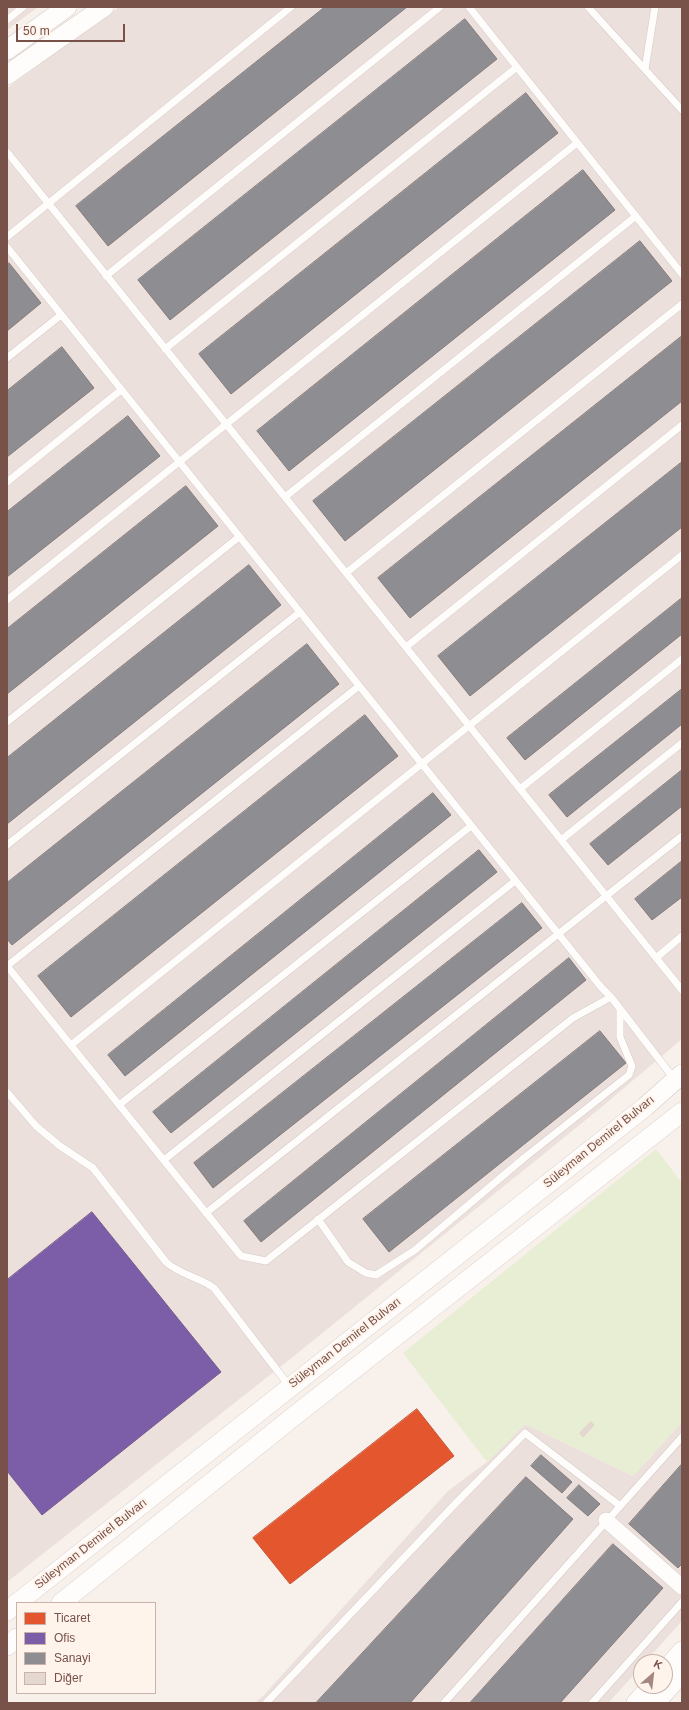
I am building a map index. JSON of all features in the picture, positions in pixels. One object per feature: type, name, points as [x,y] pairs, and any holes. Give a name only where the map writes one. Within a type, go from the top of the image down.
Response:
[{"type":"street","points":[[7,50],[67,7]]},
{"type":"street","points":[[7,75],[104,7]]},
{"type":"street","name":"Süleyman Demirel Bulvarı","points":[[18,1602],[645,1107],[679,1077]]},
{"type":"street","points":[[62,1602],[298,1413],[682,1112]]},
{"type":"street","points":[[606,1520],[682,1587]]},
{"type":"street","name":"Süleyman Demirel Bulvarı","points":[[7,1611],[16,1604]]},
{"type":"street","points":[[7,1646],[16,1639]]},
{"type":"street","points":[[673,1661],[682,1651]]},
{"type":"street","points":[[655,1703],[682,1673]]},
{"type":"street","points":[[636,1703],[644,1694]]},
{"type":"lane","points":[[7,20],[24,7]]},
{"type":"lane","points":[[7,237],[291,7]]},
{"type":"lane","points":[[106,276],[440,7]]},
{"type":"lane","points":[[469,7],[682,274]]},
{"type":"lane","points":[[588,7],[682,110]]},
{"type":"lane","points":[[645,69],[655,7]]},
{"type":"lane","points":[[165,349],[517,67]]},
{"type":"lane","points":[[7,600],[577,143]]},
{"type":"lane","points":[[7,152],[682,990]]},
{"type":"lane","points":[[285,497],[636,216]]},
{"type":"lane","points":[[7,247],[558,934],[611,997],[620,1010],[679,1077]]},
{"type":"lane","points":[[346,573],[682,304]]},
{"type":"lane","points":[[7,358],[61,315]]},
{"type":"lane","points":[[7,482],[121,390]]},
{"type":"lane","points":[[406,647],[682,425]]},
{"type":"lane","points":[[7,722],[240,537]]},
{"type":"lane","points":[[71,1045],[682,555]]},
{"type":"lane","points":[[7,845],[300,612]]},
{"type":"lane","points":[[520,789],[682,659]]},
{"type":"lane","points":[[359,686],[7,966],[206,1213],[241,1256],[266,1260],[573,1018],[611,997]]},
{"type":"lane","points":[[561,840],[682,743]]},
{"type":"lane","points":[[119,1105],[471,826]]},
{"type":"lane","points":[[206,1213],[682,836]]},
{"type":"lane","points":[[164,1160],[516,881]]},
{"type":"lane","points":[[656,958],[682,936]]},
{"type":"lane","points":[[318,1219],[348,1262],[368,1274],[376,1274],[415,1250],[524,1158],[629,1075],[632,1066],[620,1037],[620,1010]]},
{"type":"lane","points":[[7,1092],[36,1126],[60,1146],[93,1168],[172,1268],[202,1280],[214,1288],[290,1387]]},
{"type":"lane","points":[[266,1703],[455,1504],[525,1433],[619,1505]]},
{"type":"lane","points":[[444,1703],[619,1505],[682,1437]]},
{"type":"lane","points":[[592,1703],[682,1602]]},
{"type":"shaded area","points":[[7,7],[38,7],[7,30]]},
{"type":"shaded area","points":[[119,7],[682,7],[682,1039],[598,1110],[289,1360],[7,1582],[7,88]]},
{"type":"shaded area","points":[[682,1422],[682,1621],[652,1654],[633,1654],[633,1676],[608,1703],[255,1703],[264,1695],[448,1491],[487,1462],[525,1424],[633,1476]]},
{"type":"green space","points":[[656,1149],[682,1183],[682,1422],[633,1476],[525,1424],[487,1462],[403,1353]]},
{"type":"building: Ticaret","points":[[417,1409],[454,1456],[290,1584],[253,1538]]},
{"type":"building: Ofis","points":[[92,1212],[221,1372],[42,1515],[7,1471],[7,1280]]},
{"type":"building: Sanayi","points":[[325,7],[407,7],[108,246],[76,206]]},
{"type":"building: Sanayi","points":[[465,19],[497,59],[170,320],[138,280]]},
{"type":"building: Sanayi","points":[[526,93],[558,133],[231,394],[199,354]]},
{"type":"building: Sanayi","points":[[583,170],[615,210],[289,471],[257,431]]},
{"type":"building: Sanayi","points":[[640,241],[672,281],[345,541],[313,501]]},
{"type":"building: Sanayi","points":[[9,263],[41,303],[7,331],[7,265]]},
{"type":"building: Sanayi","points":[[682,336],[682,401],[410,618],[378,578]]},
{"type":"building: Sanayi","points":[[62,347],[94,388],[7,457],[7,391]]},
{"type":"building: Sanayi","points":[[128,416],[160,456],[7,577],[7,512]]},
{"type":"building: Sanayi","points":[[682,462],[682,527],[470,696],[438,656]]},
{"type":"building: Sanayi","points":[[186,486],[218,526],[7,694],[7,629]]},
{"type":"building: Sanayi","points":[[249,565],[281,605],[7,824],[7,758]]},
{"type":"building: Sanayi","points":[[682,598],[682,634],[525,760],[507,738]]},
{"type":"building: Sanayi","points":[[307,644],[339,684],[12,945],[7,939],[7,883]]},
{"type":"building: Sanayi","points":[[682,689],[682,724],[567,817],[549,795]]},
{"type":"building: Sanayi","points":[[365,715],[398,756],[71,1017],[38,976]]},
{"type":"building: Sanayi","points":[[682,770],[682,806],[608,865],[590,844]]},
{"type":"building: Sanayi","points":[[433,793],[451,815],[125,1076],[108,1055]]},
{"type":"building: Sanayi","points":[[479,850],[497,872],[171,1133],[153,1112]]},
{"type":"building: Sanayi","points":[[682,861],[682,897],[652,920],[635,899]]},
{"type":"building: Sanayi","points":[[522,903],[542,928],[213,1188],[194,1163]]},
{"type":"building: Sanayi","points":[[569,958],[586,980],[261,1242],[244,1221]]},
{"type":"building: Sanayi","points":[[600,1031],[626,1063],[389,1252],[363,1219]]},
{"type":"building: Sanayi","points":[[541,1455],[572,1482],[562,1493],[531,1466]]},
{"type":"building: Sanayi","points":[[682,1464],[682,1564],[678,1568],[629,1524]]},
{"type":"building: Sanayi","points":[[526,1477],[573,1519],[410,1703],[316,1703]]},
{"type":"building: Sanayi","points":[[579,1485],[600,1504],[588,1516],[567,1498]]},
{"type":"building: Sanayi","points":[[613,1544],[663,1588],[560,1703],[470,1703]]},
{"type":"building: Diğer","points":[[591,1422],[594,1425],[583,1437],[580,1433]]}]
